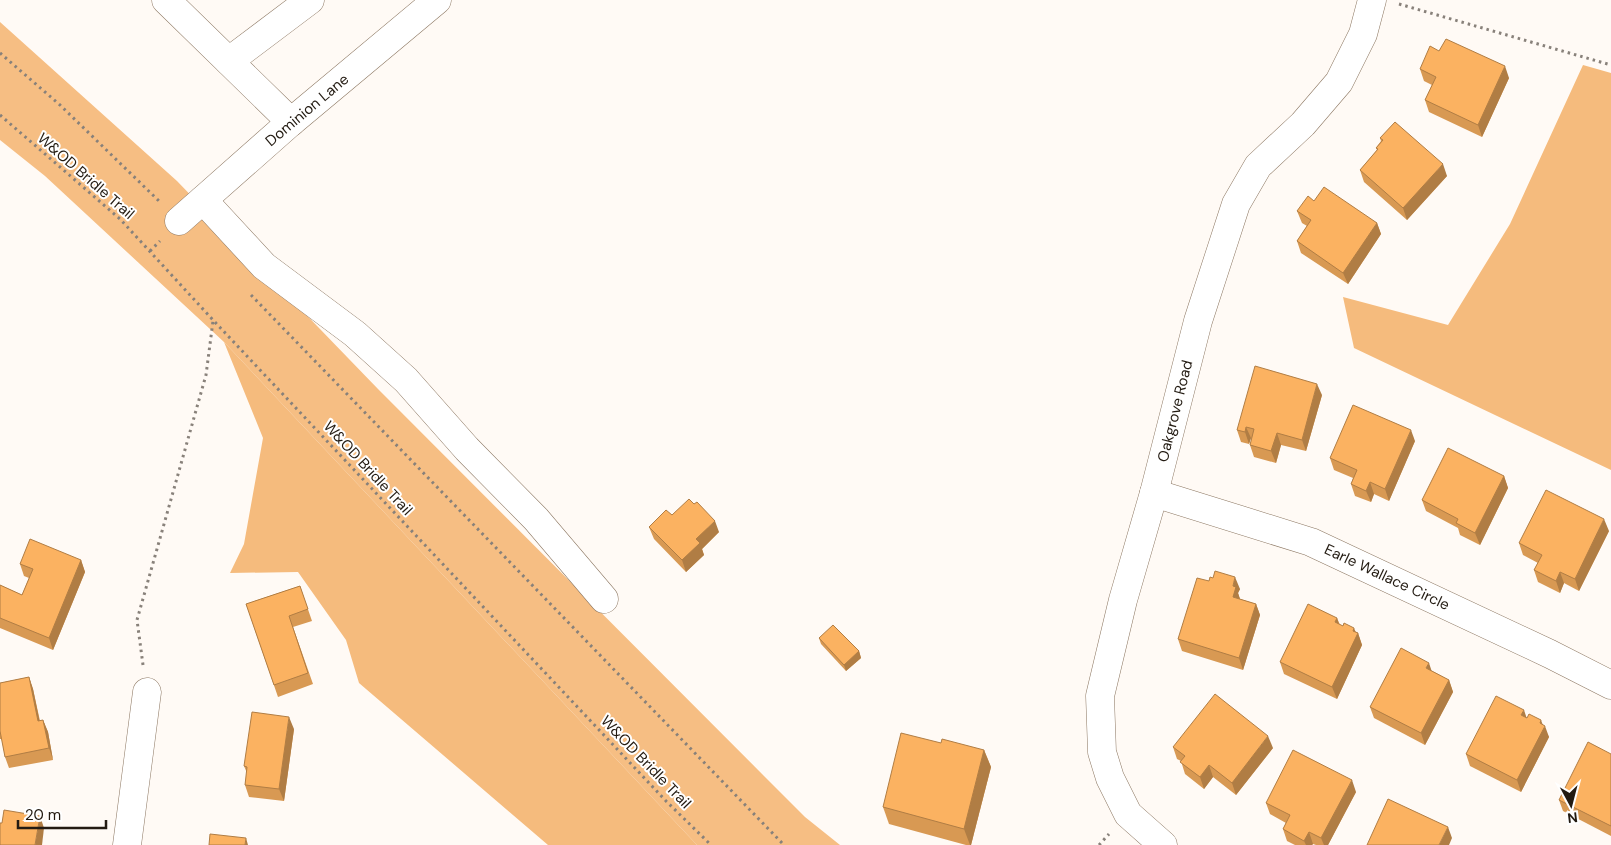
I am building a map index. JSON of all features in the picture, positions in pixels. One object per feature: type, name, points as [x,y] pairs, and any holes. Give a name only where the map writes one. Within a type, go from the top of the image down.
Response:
[{"type":"street","points":[[166,0],[291,122]]},
{"type":"street","points":[[228,61],[310,0]]},
{"type":"street","name":"Dominion Lane","points":[[179,221],[291,122],[436,0]]},
{"type":"street","name":"Oakgrove Road","points":[[1163,845],[1128,814],[1110,778],[1102,752],[1100,696],[1123,600],[1154,493],[1198,321],[1236,204],[1258,166],[1303,124],[1338,82],[1383,1]]},
{"type":"street","points":[[203,200],[264,266],[355,334],[406,380],[467,448],[536,519],[604,599]]},
{"type":"street","name":"Earle Wallace Circle","points":[[1154,493],[1311,542],[1550,654],[1611,685]]},
{"type":"street","points":[[128,845],[147,692]]},
{"type":"path","points":[[1383,1],[1611,65]]},
{"type":"path","points":[[0,54],[60,105],[179,221]]},
{"type":"path","name":"W&OD Bridle Trail","points":[[0,116],[120,219],[213,320],[710,845]]},
{"type":"path","points":[[248,292],[784,845]]},
{"type":"path","points":[[147,692],[138,620],[206,375],[213,320]]},
{"type":"shaded area","points":[[0,22],[177,181],[378,389],[805,817],[840,845],[697,845],[224,342],[45,176],[0,140]]},
{"type":"shaded area","points":[[1583,65],[1611,73],[1611,470],[1354,348],[1343,297],[1448,325],[1510,224]]},
{"type":"shaded area","points":[[224,342],[697,845],[548,845],[359,683],[346,640],[298,572],[230,573],[244,544],[263,438]]},
{"type":"building","points":[[1446,39],[1505,66],[1478,125],[1425,100],[1436,77],[1420,69],[1430,46],[1439,51]]},
{"type":"building","points":[[1395,122],[1443,164],[1403,208],[1360,170],[1378,149],[1376,148],[1383,140],[1380,138]]},
{"type":"building","points":[[1324,187],[1377,223],[1343,273],[1297,241],[1311,220],[1297,211],[1308,196],[1314,201]]},
{"type":"building","points":[[1255,366],[1317,384],[1302,440],[1277,433],[1271,451],[1250,445],[1254,429],[1246,427],[1245,432],[1237,430]]},
{"type":"building","points":[[1353,405],[1411,430],[1385,489],[1370,482],[1366,491],[1351,484],[1357,470],[1330,458]]},
{"type":"building","points":[[1448,448],[1504,476],[1475,533],[1456,523],[1458,519],[1422,500]]},
{"type":"building","points":[[1546,490],[1604,519],[1575,579],[1560,572],[1556,581],[1534,570],[1542,555],[1519,543]]},
{"type":"building","points":[[689,499],[694,504],[697,502],[715,521],[696,539],[700,543],[682,560],[649,527],[666,510],[672,515]]},
{"type":"building","points":[[30,539],[81,560],[49,638],[0,618],[0,585],[22,595],[33,569],[20,564]]},
{"type":"building","points":[[1215,571],[1235,577],[1233,586],[1236,587],[1233,597],[1256,604],[1239,658],[1178,639],[1197,578],[1209,581],[1210,577],[1213,578]]},
{"type":"building","points":[[300,586],[308,609],[289,616],[308,673],[274,685],[246,604]]},
{"type":"building","points":[[1308,604],[1337,618],[1335,622],[1343,626],[1344,623],[1354,628],[1353,631],[1358,633],[1332,687],[1280,662]]},
{"type":"building","points":[[833,625],[859,651],[844,665],[819,638]]},
{"type":"building","points":[[1401,648],[1429,663],[1426,668],[1449,680],[1421,733],[1370,707]]},
{"type":"building","points":[[29,677],[38,721],[43,720],[49,748],[5,757],[0,731],[0,683]]},
{"type":"building","points":[[1215,694],[1268,736],[1232,783],[1209,765],[1200,777],[1180,762],[1185,756],[1173,747]]},
{"type":"building","points":[[1496,696],[1524,710],[1521,715],[1527,718],[1529,714],[1541,720],[1540,723],[1545,726],[1517,780],[1466,754]]},
{"type":"building","points":[[252,712],[289,717],[279,789],[245,785],[247,767],[244,766]]},
{"type":"building","points":[[901,733],[941,743],[942,739],[984,750],[964,829],[883,807]]},
{"type":"building","points":[[1588,742],[1611,754],[1611,826],[1559,800]]},
{"type":"building","points":[[1293,750],[1352,780],[1321,838],[1309,832],[1304,841],[1283,829],[1290,815],[1266,803]]},
{"type":"building","points":[[1388,799],[1448,827],[1439,845],[1367,845]]},
{"type":"building","points":[[4,810],[40,816],[35,845],[0,845],[0,823],[2,823]]},
{"type":"building","points":[[210,834],[246,838],[245,845],[209,845]]}]
